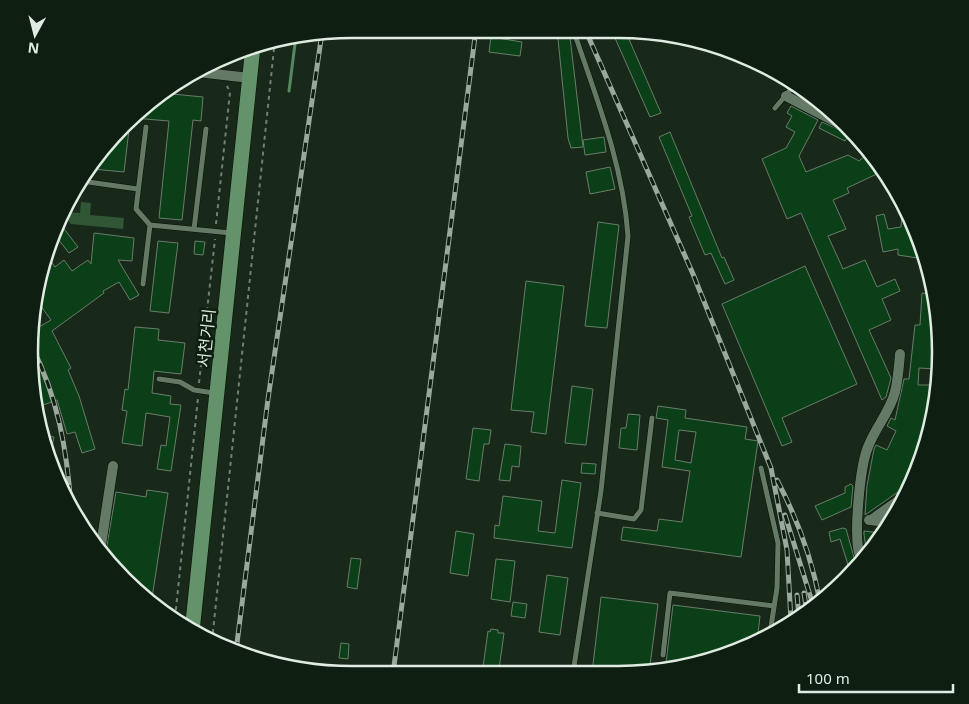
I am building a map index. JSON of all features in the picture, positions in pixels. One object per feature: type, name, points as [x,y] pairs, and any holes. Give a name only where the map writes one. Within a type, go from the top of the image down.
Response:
[{"type":"main road","name":"서천거리","points":[[193,623],[253,53]]},
{"type":"street","points":[[207,73],[250,78]]},
{"type":"street","points":[[786,96],[823,115]]},
{"type":"street","points":[[860,551],[858,518],[862,474],[868,447],[888,411],[895,392],[900,354]]},
{"type":"street","points":[[101,542],[113,466]]},
{"type":"street","points":[[871,520],[891,506]]},
{"type":"street","points":[[858,518],[882,521]]},
{"type":"lane","points":[[574,666],[597,513],[628,236],[626,199],[611,142],[576,38]]},
{"type":"lane","points":[[775,108],[791,90]]},
{"type":"lane","points":[[146,127],[136,209],[150,225],[234,234]]},
{"type":"lane","points":[[194,229],[206,129]]},
{"type":"lane","points":[[88,182],[138,190]]},
{"type":"lane","points":[[143,284],[150,225]]},
{"type":"lane","points":[[159,379],[180,382],[198,391],[217,394]]},
{"type":"lane","points":[[597,513],[634,519],[640,510],[652,418]]},
{"type":"lane","points":[[761,468],[778,543],[771,626]]},
{"type":"lane","points":[[663,656],[670,593],[774,606]]},
{"type":"path","points":[[213,634],[274,47]]},
{"type":"path","points":[[175,611],[230,92]]},
{"type":"green space","points":[[81,202],[91,203],[90,215],[124,218],[123,229],[71,224],[67,219],[70,212],[80,213]]},
{"type":"building","points":[[491,38],[522,42],[520,56],[489,52]]},
{"type":"building","points":[[558,38],[570,38],[583,147],[571,148],[568,138]]},
{"type":"building","points":[[615,38],[628,38],[661,113],[650,117]]},
{"type":"building","points":[[173,94],[203,97],[201,121],[193,120],[182,220],[159,218],[169,121],[142,119]]},
{"type":"building","points":[[791,106],[818,120],[799,156],[806,172],[848,155],[859,161],[864,157],[876,174],[847,188],[849,193],[833,200],[846,229],[828,236],[843,269],[865,260],[877,287],[895,279],[900,291],[882,299],[891,320],[869,330],[891,378],[886,397],[882,400],[801,213],[787,219],[762,159],[786,148],[795,132],[786,127],[792,116],[787,113]]},
{"type":"building","points":[[822,122],[838,129],[847,138],[845,141],[819,128]]},
{"type":"building","points":[[129,131],[124,172],[96,169]]},
{"type":"building","points":[[670,132],[722,258],[724,257],[734,280],[725,284],[711,253],[705,255],[689,217],[692,216],[659,137]]},
{"type":"building","points":[[604,137],[606,152],[585,155],[583,140]]},
{"type":"building","points":[[610,167],[615,189],[590,194],[586,172]]},
{"type":"building","points":[[884,214],[888,229],[901,227],[902,219],[917,258],[898,255],[898,249],[883,252],[876,216]]},
{"type":"building","points":[[598,222],[619,225],[607,328],[585,326]]},
{"type":"building","points":[[63,228],[78,247],[69,253],[58,239]]},
{"type":"building","points":[[94,233],[134,238],[132,261],[118,260],[139,295],[130,300],[119,282],[103,291],[104,293],[52,331],[71,368],[68,370],[79,396],[95,449],[82,453],[75,432],[67,434],[57,400],[42,405],[38,373],[38,331],[38,327],[51,320],[41,306],[51,261],[55,267],[64,260],[72,271],[88,260],[91,264]]},
{"type":"building","points":[[158,241],[178,243],[169,313],[150,311]]},
{"type":"building","points":[[195,241],[205,242],[203,255],[194,254]]},
{"type":"building","points":[[805,266],[857,384],[782,418],[792,442],[782,446],[722,304]]},
{"type":"building","points":[[526,281],[564,286],[546,434],[531,432],[534,412],[511,410]]},
{"type":"building","points":[[922,293],[925,293],[929,311],[932,352],[931,369],[919,368],[918,385],[930,385],[921,433],[908,472],[898,492],[865,515],[867,486],[874,449],[876,445],[887,450],[896,431],[887,426],[891,418],[895,420],[904,379],[909,379],[915,325],[920,325]]},
{"type":"building","points":[[135,327],[159,329],[158,340],[185,343],[181,374],[154,371],[152,393],[171,396],[170,404],[181,405],[171,471],[157,469],[161,445],[166,446],[170,417],[146,413],[142,446],[122,443],[127,411],[122,410],[125,389],[128,390]]},
{"type":"building","points":[[572,386],[593,389],[586,445],[565,443]]},
{"type":"building","points":[[658,406],[686,410],[685,418],[747,427],[745,439],[758,441],[741,557],[621,540],[623,527],[657,531],[659,519],[682,522],[690,471],[662,467],[668,420],[656,418]],"holes":[[[679,430],[696,432],[691,463],[675,460]]]},
{"type":"building","points":[[628,414],[640,415],[637,450],[619,448],[621,428],[626,428]]},
{"type":"building","points":[[473,428],[491,430],[489,444],[484,444],[479,481],[466,479]]},
{"type":"building","points":[[49,436],[54,437],[52,447]]},
{"type":"building","points":[[505,444],[521,446],[519,467],[512,466],[510,481],[499,480]]},
{"type":"building","points":[[582,463],[596,464],[595,474],[581,473]]},
{"type":"building","points":[[562,480],[581,483],[572,548],[494,538],[495,525],[499,526],[503,496],[542,501],[538,531],[555,533]]},
{"type":"building","points":[[851,484],[853,486],[851,507],[822,520],[815,506],[845,493],[845,487]]},
{"type":"building","points":[[147,490],[168,493],[153,595],[130,574],[106,548],[116,492],[146,497]]},
{"type":"building","points":[[843,528],[846,529],[854,558],[848,564],[840,539],[831,542],[829,532]]},
{"type":"building","points":[[456,531],[474,534],[468,576],[450,573]]},
{"type":"building","points":[[864,531],[874,532],[865,545]]},
{"type":"building","points":[[351,558],[361,559],[357,589],[347,587]]},
{"type":"building","points":[[496,559],[515,561],[510,602],[491,599]]},
{"type":"building","points":[[547,575],[568,578],[560,635],[539,632]]},
{"type":"building","points":[[601,597],[658,604],[650,665],[593,666]]},
{"type":"building","points":[[513,602],[527,604],[525,618],[511,616]]},
{"type":"building","points":[[673,605],[760,616],[758,633],[756,634],[718,650],[666,662]]},
{"type":"building","points":[[491,629],[498,630],[498,633],[504,633],[499,666],[483,666],[488,631],[490,632]]},
{"type":"building","points":[[341,643],[349,644],[348,659],[339,658]]},
{"type":"waterway","points":[[289,91],[295,43]]},
{"type":"railway","points":[[394,666],[475,38]]},
{"type":"railway","points":[[589,38],[693,274],[771,468],[787,550],[791,614]]},
{"type":"railway","points":[[237,645],[268,399],[321,39]]},
{"type":"railway","points":[[38,360],[49,386],[60,425],[69,490]]},
{"type":"railway","points":[[777,480],[803,539],[818,593]]},
{"type":"railway","points":[[785,515],[811,599]]},
{"type":"railway","points":[[804,593],[806,604]]},
{"type":"railway","points":[[797,595],[798,609]]}]
